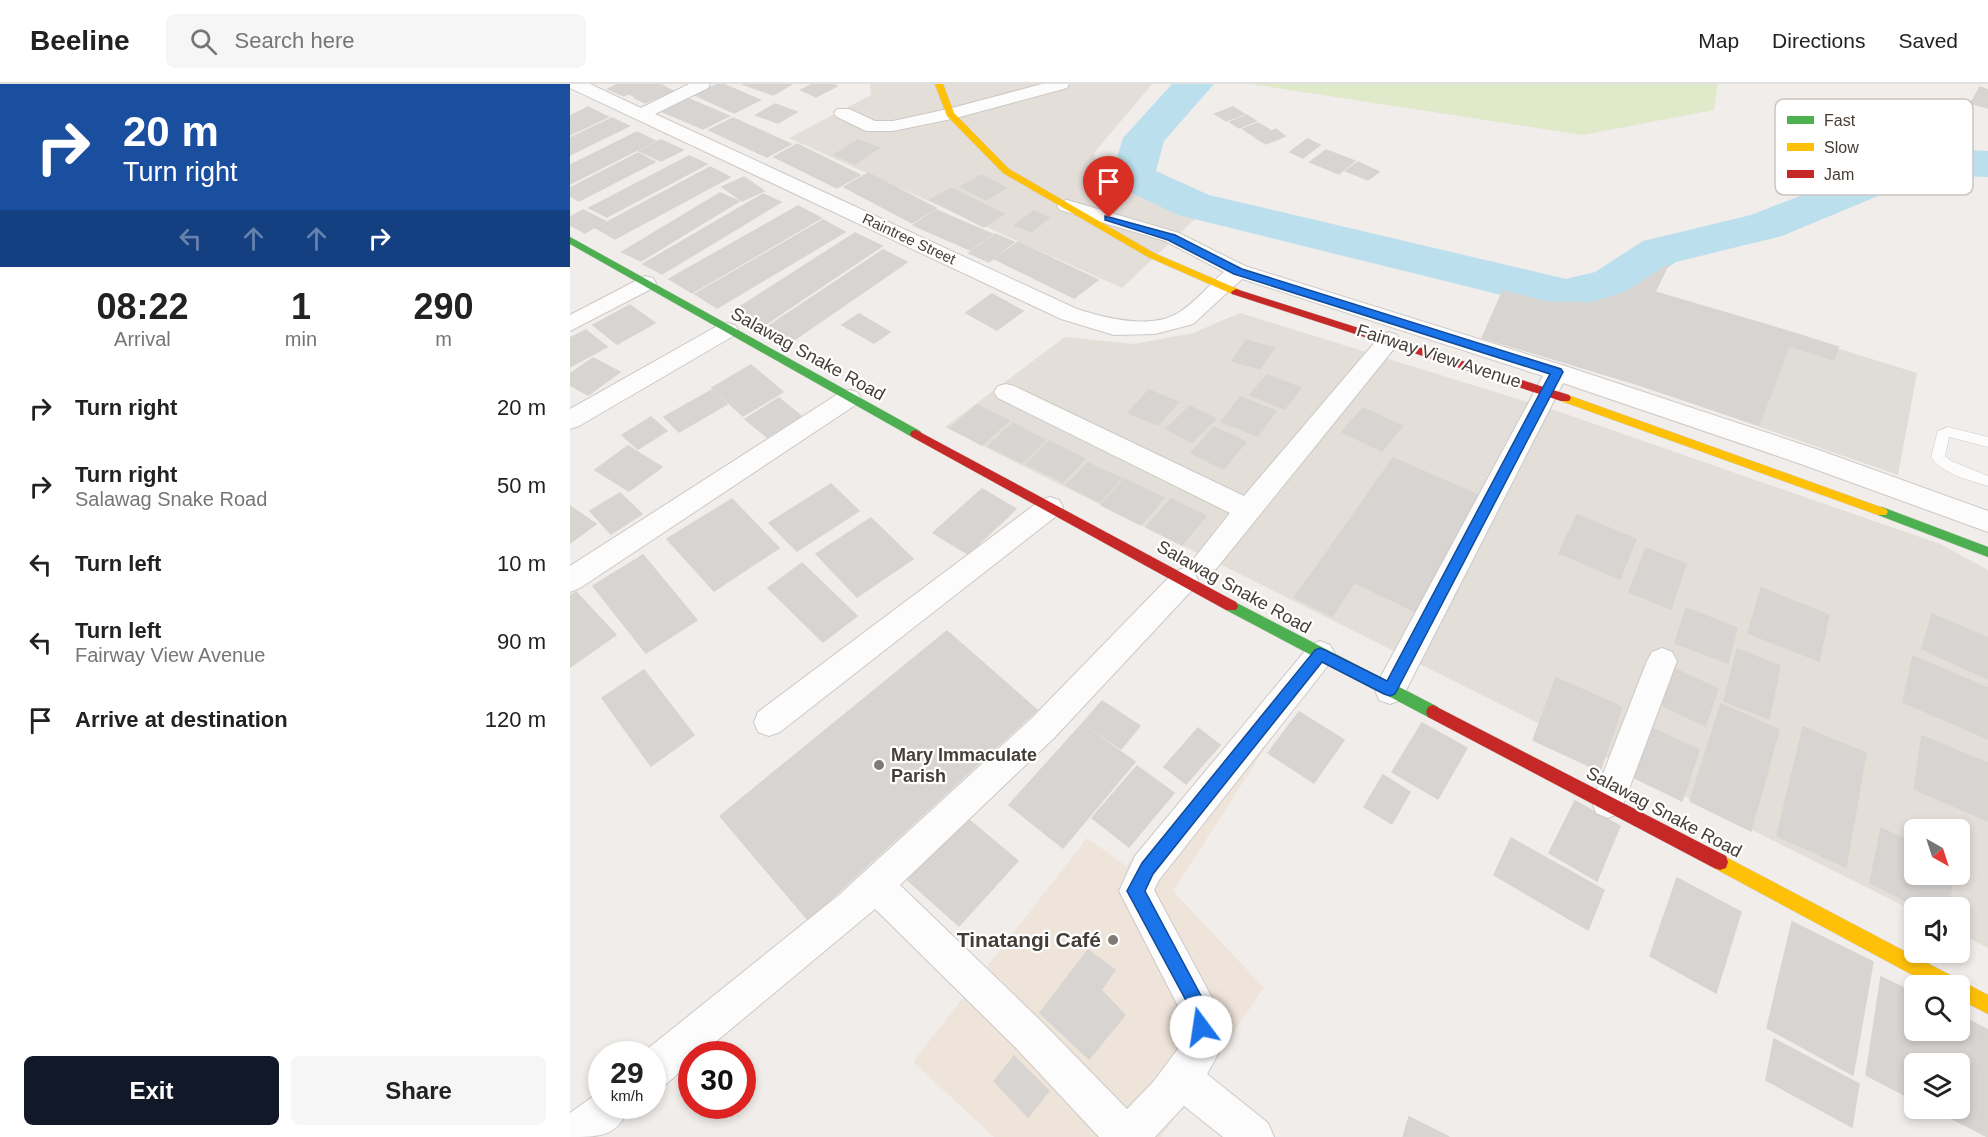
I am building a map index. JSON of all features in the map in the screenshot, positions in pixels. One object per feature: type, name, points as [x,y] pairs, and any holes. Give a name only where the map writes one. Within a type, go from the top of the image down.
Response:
[{"type":"main road","name":"Fairway View Avenue","points":[[939,84],[950,114],[1006,171],[1067,206]]},
{"type":"main road","name":"Salawag Snake Road","points":[[570,240],[849,398],[1050,507],[1195,570],[1320,654],[1608,802],[1931,975]]},
{"type":"main road","name":"Fairway View Avenue","points":[[1230,279],[1389,340],[1552,382],[1988,552]]},
{"type":"main road","points":[[1970,995],[1988,1005]]},
{"type":"street","name":"Raintree Street","points":[[576,84],[1069,314],[1114,328],[1155,327],[1185,319],[1230,279]]},
{"type":"street","points":[[642,114],[702,84]]},
{"type":"street","points":[[843,113],[872,127],[893,126],[950,114],[1061,84]]},
{"type":"street","name":"Fairway View Avenue","points":[[1067,206],[1172,237],[1230,279],[1552,382],[1808,456],[1988,522]]},
{"type":"street","points":[[570,324],[645,283]]},
{"type":"street","points":[[570,420],[727,330]]},
{"type":"street","points":[[666,1058],[875,885],[1044,728],[1249,510],[1389,340]]},
{"type":"street","points":[[1390,690],[1552,382]]},
{"type":"street","points":[[1006,392],[1249,510]]},
{"type":"street","points":[[570,580],[849,398]]},
{"type":"street","points":[[1799,480],[1808,456]]},
{"type":"street","points":[[769,722],[1050,507]]},
{"type":"street","points":[[875,885],[1029,1035],[1125,1136],[1143,1124],[1182,1079],[1203,1047],[1198,1007],[1136,891],[1147,868],[1320,654]]},
{"type":"street","points":[[1608,802],[1662,661]]},
{"type":"street","points":[[1182,1079],[1254,1137]]},
{"type":"street","points":[[572,1137],[594,1119]]},
{"type":"lane","points":[[1988,442],[1948,432],[1943,434],[1938,457],[1946,465],[1988,481]]},
{"type":"shaded area","points":[[870,84],[1152,84],[1094,153],[1100,177],[1195,219],[1122,288],[789,138],[871,95]]},
{"type":"shaded area","points":[[1655,292],[1917,373],[1898,475],[1633,383]]},
{"type":"shaded area","points":[[1240,313],[1560,412],[1940,544],[1988,570],[1988,948],[1970,939],[1970,897],[1904,897],[1904,906],[945,427],[1065,337],[1134,344],[1193,333]]},
{"type":"shaded area","name":"Tinatangi Café","points":[[1271,692],[1294,703],[1173,891],[1264,988],[1161,1137],[994,1137],[913,1062],[1087,838],[1126,866]]},
{"type":"green space","points":[[1251,84],[1718,84],[1714,110],[1583,135]]},
{"type":"building","points":[[618,84],[649,84],[624,96],[608,89]]},
{"type":"building","points":[[651,84],[661,85],[636,97],[629,94]]},
{"type":"building","points":[[718,84],[760,100],[734,113],[695,95]]},
{"type":"building","points":[[742,84],[792,84],[773,95]]},
{"type":"building","points":[[813,84],[837,86],[816,97],[801,90]]},
{"type":"building","points":[[663,86],[673,91],[645,103],[635,98]]},
{"type":"building","points":[[1980,87],[1988,90],[1988,108],[1973,104]]},
{"type":"building","points":[[689,99],[729,116],[703,129],[663,112]]},
{"type":"building","points":[[775,104],[797,112],[778,123],[756,115]]},
{"type":"building","points":[[588,107],[608,117],[570,135],[570,116]]},
{"type":"building","points":[[1233,107],[1244,114],[1226,121],[1215,114]]},
{"type":"building","points":[[1247,115],[1256,121],[1239,128],[1230,122]]},
{"type":"building","points":[[612,118],[629,126],[570,155],[570,138]]},
{"type":"building","points":[[733,118],[791,144],[767,157],[709,130]]},
{"type":"building","points":[[1258,123],[1270,130],[1255,137],[1243,129]]},
{"type":"building","points":[[1276,129],[1285,136],[1266,144],[1256,138]]},
{"type":"building","points":[[637,132],[655,141],[570,184],[570,165]]},
{"type":"building","points":[[1307,139],[1320,145],[1303,158],[1290,152]]},
{"type":"building","points":[[661,140],[683,150],[661,161],[639,151]]},
{"type":"building","points":[[858,140],[879,148],[855,164],[834,155]]},
{"type":"building","points":[[797,144],[860,175],[837,188],[774,157]]},
{"type":"building","points":[[1326,150],[1355,161],[1339,174],[1310,162]]},
{"type":"building","points":[[638,153],[655,162],[579,201],[570,196],[570,188]]},
{"type":"building","points":[[689,156],[707,164],[607,217],[589,208]]},
{"type":"building","points":[[1358,162],[1379,172],[1368,180],[1346,171]]},
{"type":"building","points":[[710,167],[730,177],[615,239],[596,228]]},
{"type":"building","points":[[868,173],[936,208],[912,223],[844,187]]},
{"type":"building","points":[[981,175],[1006,188],[986,200],[961,187]]},
{"type":"building","points":[[744,177],[764,191],[742,201],[722,187]]},
{"type":"building","points":[[951,188],[1004,214],[984,227],[930,200]]},
{"type":"building","points":[[720,193],[739,201],[641,261],[622,252]]},
{"type":"building","points":[[763,194],[781,202],[662,274],[643,264]]},
{"type":"building","points":[[798,206],[821,218],[692,293],[669,279]]},
{"type":"building","points":[[583,210],[605,221],[585,233],[570,225],[570,217]]},
{"type":"building","points":[[936,210],[992,234],[970,250],[913,225]]},
{"type":"building","points":[[1034,211],[1049,218],[1031,232],[1015,225]]},
{"type":"building","points":[[823,220],[845,232],[717,308],[695,294]]},
{"type":"building","points":[[855,233],[882,246],[760,328],[732,312]]},
{"type":"building","points":[[995,234],[1014,242],[989,262],[969,253]]},
{"type":"building","points":[[1018,242],[1098,280],[1074,298],[995,259]]},
{"type":"building","points":[[883,250],[907,262],[788,344],[763,330]]},
{"type":"building","points":[[1668,265],[1655,292],[1633,383],[1527,351],[1547,302],[1591,303],[1626,292]]},
{"type":"building","points":[[1503,291],[1547,302],[1527,351],[1482,338]]},
{"type":"building","points":[[1655,292],[1794,333],[1759,425],[1633,383]]},
{"type":"building","points":[[992,294],[1023,311],[997,330],[966,313]]},
{"type":"building","points":[[630,305],[655,323],[617,344],[593,325]]},
{"type":"building","points":[[859,314],[890,332],[874,343],[842,325]]},
{"type":"building","points":[[586,330],[607,347],[570,367],[570,338]]},
{"type":"building","points":[[1794,333],[1838,347],[1834,360],[1789,346]]},
{"type":"building","points":[[1246,340],[1274,348],[1260,369],[1232,361]]},
{"type":"building","points":[[593,358],[620,372],[588,395],[570,385],[570,374]]},
{"type":"building","points":[[751,365],[783,392],[743,416],[712,388]]},
{"type":"building","points":[[1267,375],[1301,388],[1284,409],[1250,395]]},
{"type":"building","points":[[712,390],[727,404],[679,432],[664,417]]},
{"type":"building","points":[[1149,390],[1178,402],[1158,425],[1128,413]]},
{"type":"building","points":[[1240,397],[1276,411],[1258,436],[1221,422]]},
{"type":"building","points":[[779,398],[801,416],[767,437],[745,419]]},
{"type":"building","points":[[977,405],[1009,421],[982,445],[950,428]]},
{"type":"building","points":[[1190,406],[1216,419],[1192,442],[1166,429]]},
{"type":"building","points":[[1363,408],[1402,426],[1382,451],[1342,432]]},
{"type":"building","points":[[651,417],[667,431],[638,449],[622,435]]},
{"type":"building","points":[[1013,423],[1045,440],[1022,463],[988,446]]},
{"type":"building","points":[[1214,427],[1246,442],[1223,469],[1191,453]]},
{"type":"building","points":[[1049,441],[1085,459],[1063,482],[1026,464]]},
{"type":"building","points":[[628,446],[662,467],[629,491],[595,470]]},
{"type":"building","points":[[1393,458],[1485,498],[1416,612],[1318,565]]},
{"type":"building","points":[[1088,463],[1121,478],[1100,502],[1066,485]]},
{"type":"building","points":[[1124,479],[1164,498],[1141,525],[1101,505]]},
{"type":"building","points":[[831,484],[859,511],[797,551],[769,523]]},
{"type":"building","points":[[982,489],[1016,509],[968,554],[933,533]]},
{"type":"building","points":[[620,493],[642,514],[611,534],[590,511]]},
{"type":"building","points":[[732,499],[779,548],[714,591],[667,539]]},
{"type":"building","points":[[1171,499],[1206,516],[1182,545],[1146,527]]},
{"type":"building","points":[[570,506],[596,524],[570,543]]},
{"type":"building","points":[[1577,515],[1636,539],[1620,579],[1559,553]]},
{"type":"building","points":[[871,518],[913,559],[857,597],[816,554]]},
{"type":"building","points":[[1646,548],[1686,564],[1671,609],[1629,592]]},
{"type":"building","points":[[643,555],[697,620],[646,653],[593,586]]},
{"type":"building","points":[[802,563],[857,616],[823,642],[768,588]]},
{"type":"building","points":[[1318,565],[1354,583],[1332,616],[1294,597]]},
{"type":"building","points":[[1761,588],[1829,615],[1819,661],[1748,633]]},
{"type":"building","points":[[576,592],[616,635],[570,667],[570,596]]},
{"type":"building","points":[[1686,608],[1737,628],[1728,663],[1675,643]]},
{"type":"building","points":[[1932,614],[1988,638],[1988,679],[1922,649]]},
{"type":"building","points":[[947,631],[1037,710],[808,920],[720,816]]},
{"type":"building","points":[[1737,649],[1780,666],[1769,719],[1724,701]]},
{"type":"building","points":[[1913,656],[1988,688],[1988,739],[1903,702]]},
{"type":"building","points":[[1665,664],[1718,689],[1705,726],[1651,700]]},
{"type":"building","points":[[644,670],[694,735],[651,766],[602,698]]},
{"type":"building","points":[[1556,678],[1622,707],[1600,771],[1533,740]]},
{"type":"building","points":[[1102,701],[1140,726],[1121,749],[1083,723]]},
{"type":"building","points":[[1721,704],[1779,730],[1751,831],[1690,801]]},
{"type":"building","points":[[1299,712],[1344,740],[1314,783],[1268,753]]},
{"type":"building","points":[[1422,723],[1467,748],[1438,799],[1392,772]]},
{"type":"building","points":[[1082,724],[1135,762],[1063,848],[1009,805]]},
{"type":"building","points":[[1647,726],[1699,750],[1682,801],[1629,775]]},
{"type":"building","points":[[1803,727],[1866,753],[1846,867],[1777,836]]},
{"type":"building","points":[[1198,728],[1220,745],[1186,784],[1164,767]]},
{"type":"building","points":[[1922,736],[1988,763],[1988,821],[1914,789]]},
{"type":"building","points":[[1137,766],[1174,793],[1129,847],[1092,818]]},
{"type":"building","points":[[1383,775],[1410,792],[1392,824],[1364,807]]},
{"type":"building","points":[[1575,801],[1620,826],[1597,881],[1549,853]]},
{"type":"building","points":[[962,814],[1018,861],[959,926],[903,876]]},
{"type":"building","points":[[1881,828],[1904,839],[1904,885],[1952,885],[1950,897],[1904,897],[1904,900],[1870,883]]},
{"type":"building","points":[[1511,838],[1604,890],[1588,930],[1494,875]]},
{"type":"building","points":[[1677,878],[1741,912],[1716,993],[1650,956]]},
{"type":"building","points":[[1792,922],[1873,962],[1853,1075],[1767,1028]]},
{"type":"building","points":[[1088,950],[1115,970],[1101,990],[1125,1015],[1089,1059],[1040,1013]]},
{"type":"building","points":[[1881,977],[1904,988],[1904,1041],[1970,1041],[1970,1021],[1988,1030],[1988,1137],[1953,1119],[1970,1119],[1970,1053],[1904,1053],[1904,1095],[1866,1075]]},
{"type":"building","points":[[1774,1039],[1859,1084],[1852,1127],[1766,1080]]},
{"type":"building","points":[[1014,1056],[1049,1091],[1028,1117],[994,1081]]},
{"type":"building","points":[[1409,1117],[1449,1137],[1403,1137]]},
{"type":"waterway","points":[[1194,84],[1144,138],[1133,177],[1194,205],[1566,295],[1612,283],[1660,251],[1766,226],[1842,195]]},
{"type":"waterway","points":[[1973,163],[1988,164]]},
{"type":"traffic: fast","points":[[570,240],[916,434]]},
{"type":"traffic: fast","points":[[1882,512],[1988,552]]},
{"type":"traffic: fast","points":[[1231,606],[1433,712]]},
{"type":"traffic: slow","points":[[939,84],[950,114],[1006,171],[1151,255],[1236,292]]},
{"type":"traffic: slow","points":[[1565,398],[1882,512]]},
{"type":"traffic: slow","points":[[1720,862],[1931,975]]},
{"type":"traffic: slow","points":[[1970,995],[1988,1005]]},
{"type":"traffic: jam","points":[[1236,292],[1565,398]]},
{"type":"traffic: jam","points":[[916,434],[1231,606]]},
{"type":"traffic: jam","points":[[1433,712],[1720,862]]},
{"type":"place","name":"Mary Immaculate Parish","points":[[879,765]]},
{"type":"place","name":"Tinatangi Café","points":[[1113,940]]},
{"type":"route","points":[[1109,218],[1172,237],[1238,271],[1557,372],[1390,690],[1320,654],[1147,868],[1136,891],[1198,1007],[1201,1027]]}]
